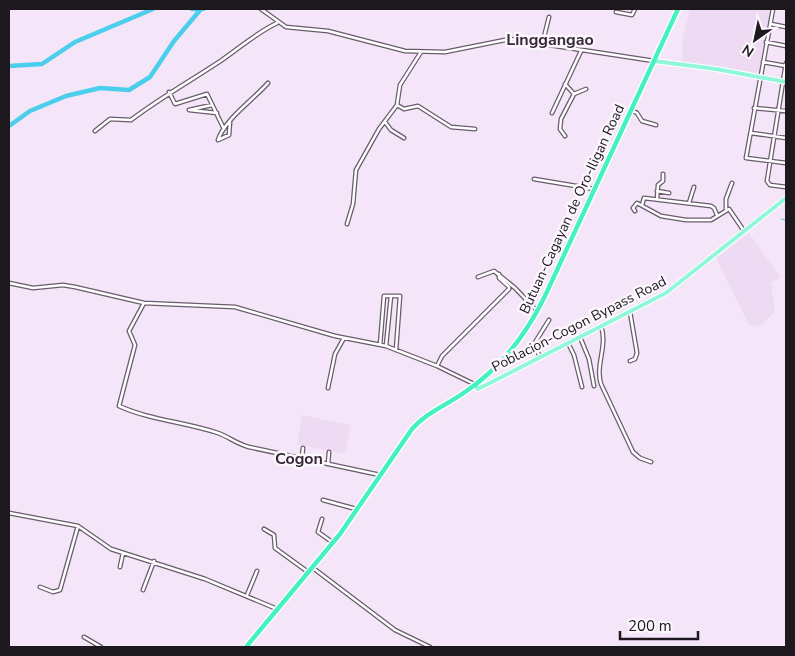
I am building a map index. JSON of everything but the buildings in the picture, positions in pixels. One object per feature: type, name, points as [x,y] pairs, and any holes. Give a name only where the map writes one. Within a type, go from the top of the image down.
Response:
[{"type":"highway","name":"Butuan-Cagayan de Oro-Iligan Road","points":[[246,647],[334,543],[382,475],[399,446],[416,424],[475,385],[511,351],[538,312],[677,9]]},
{"type":"main road","points":[[654,61],[785,82]]},
{"type":"main road","name":"Poblacion-Cogon Bypass Road","points":[[475,385],[478,388],[672,289],[786,198]]},
{"type":"street","points":[[261,9],[277,23],[286,27],[328,31],[380,46],[421,52],[445,52],[506,39],[654,61]]},
{"type":"street","points":[[616,12],[632,15],[635,9]]},
{"type":"street","points":[[773,9],[746,157],[748,160],[786,163]]},
{"type":"street","points":[[542,44],[549,17]]},
{"type":"street","points":[[95,131],[110,119],[131,120],[169,92],[223,59],[258,32],[277,23]]},
{"type":"street","points":[[770,24],[786,26]]},
{"type":"street","points":[[766,42],[786,46]]},
{"type":"street","points":[[552,113],[581,51]]},
{"type":"street","points":[[347,224],[353,204],[355,173],[397,105],[400,85],[421,52]]},
{"type":"street","points":[[762,62],[786,65],[785,82],[778,110],[768,184],[786,187]]},
{"type":"street","points":[[230,122],[230,134],[219,141],[224,129],[230,122],[268,82]]},
{"type":"street","points":[[565,84],[574,94]]},
{"type":"street","points":[[570,89],[578,93]]},
{"type":"street","points":[[565,136],[560,129],[560,122],[574,94],[586,89]]},
{"type":"street","points":[[169,92],[175,104],[205,94],[224,129]]},
{"type":"street","points":[[212,105],[189,110],[217,113]]},
{"type":"street","points":[[397,105],[404,109],[418,106],[449,126],[475,129]]},
{"type":"street","points":[[754,108],[786,112]]},
{"type":"street","points":[[631,110],[638,113],[642,120],[656,125]]},
{"type":"street","points":[[385,122],[391,130],[404,138]]},
{"type":"street","points":[[750,133],[786,138]]},
{"type":"street","points":[[657,199],[657,191],[663,174]]},
{"type":"street","points":[[534,179],[594,189]]},
{"type":"street","points":[[726,209],[726,198],[732,183]]},
{"type":"street","points":[[689,203],[694,187]]},
{"type":"street","points":[[657,191],[669,193]]},
{"type":"street","points":[[642,206],[644,198],[657,199],[712,206],[718,215]]},
{"type":"street","points":[[635,211],[633,208],[637,203],[661,216],[682,220],[709,220],[726,209]]},
{"type":"street","points":[[726,209],[732,211],[744,231]]},
{"type":"street","points":[[478,277],[491,272],[499,274],[538,312]]},
{"type":"street","points":[[437,366],[442,356],[508,290],[509,287],[499,278],[499,274]]},
{"type":"street","points":[[9,283],[34,288],[63,285],[144,303],[229,306],[344,338],[386,346],[437,366],[475,385]]},
{"type":"street","points":[[380,345],[384,295],[401,298],[396,350]]},
{"type":"street","points":[[386,346],[391,296]]},
{"type":"street","points":[[144,303],[129,331],[135,345],[119,406],[133,412],[218,433],[236,444],[382,475]]},
{"type":"street","points":[[630,312],[637,353],[635,359],[630,361]]},
{"type":"street","points":[[540,357],[534,344],[549,320]]},
{"type":"street","points":[[601,326],[604,342],[599,376],[601,384],[633,452],[640,458],[651,462]]},
{"type":"street","points":[[580,337],[589,358],[594,386]]},
{"type":"street","points":[[328,388],[335,354],[344,338]]},
{"type":"street","points":[[568,343],[574,355],[582,388]]},
{"type":"street","points":[[302,457],[304,448]]},
{"type":"street","points":[[328,464],[329,452]]},
{"type":"street","points":[[323,500],[358,510]]},
{"type":"street","points":[[9,512],[78,526],[111,549],[154,561],[247,595],[278,610]]},
{"type":"street","points":[[322,518],[318,532],[334,543]]},
{"type":"street","points":[[40,587],[53,592],[60,590],[78,526]]},
{"type":"street","points":[[264,529],[274,535],[275,548],[309,573]]},
{"type":"street","points":[[120,567],[123,553]]},
{"type":"street","points":[[142,590],[154,561]]},
{"type":"street","points":[[313,568],[389,626],[430,647]]},
{"type":"street","points":[[247,595],[257,571]]},
{"type":"street","points":[[84,637],[101,647]]},
{"type":"shaded area","points":[[690,9],[772,9],[759,75],[682,63],[683,37]]},
{"type":"shaded area","points":[[749,233],[781,278],[771,282],[775,312],[759,326],[749,325],[716,258]]},
{"type":"shaded area","points":[[302,415],[351,425],[345,454],[297,444]]},
{"type":"waterway","points":[[9,66],[42,64],[75,42],[153,9]]},
{"type":"waterway","points":[[192,9],[203,9]]},
{"type":"waterway","points":[[9,126],[30,111],[66,96],[100,88],[129,90],[150,77],[174,41],[201,9]]},
{"type":"waterway","points":[[781,219],[786,220]]},
{"type":"district","name":"Linggangao","points":[[550,40]]},
{"type":"district","name":"Cogon","points":[[299,459]]}]
